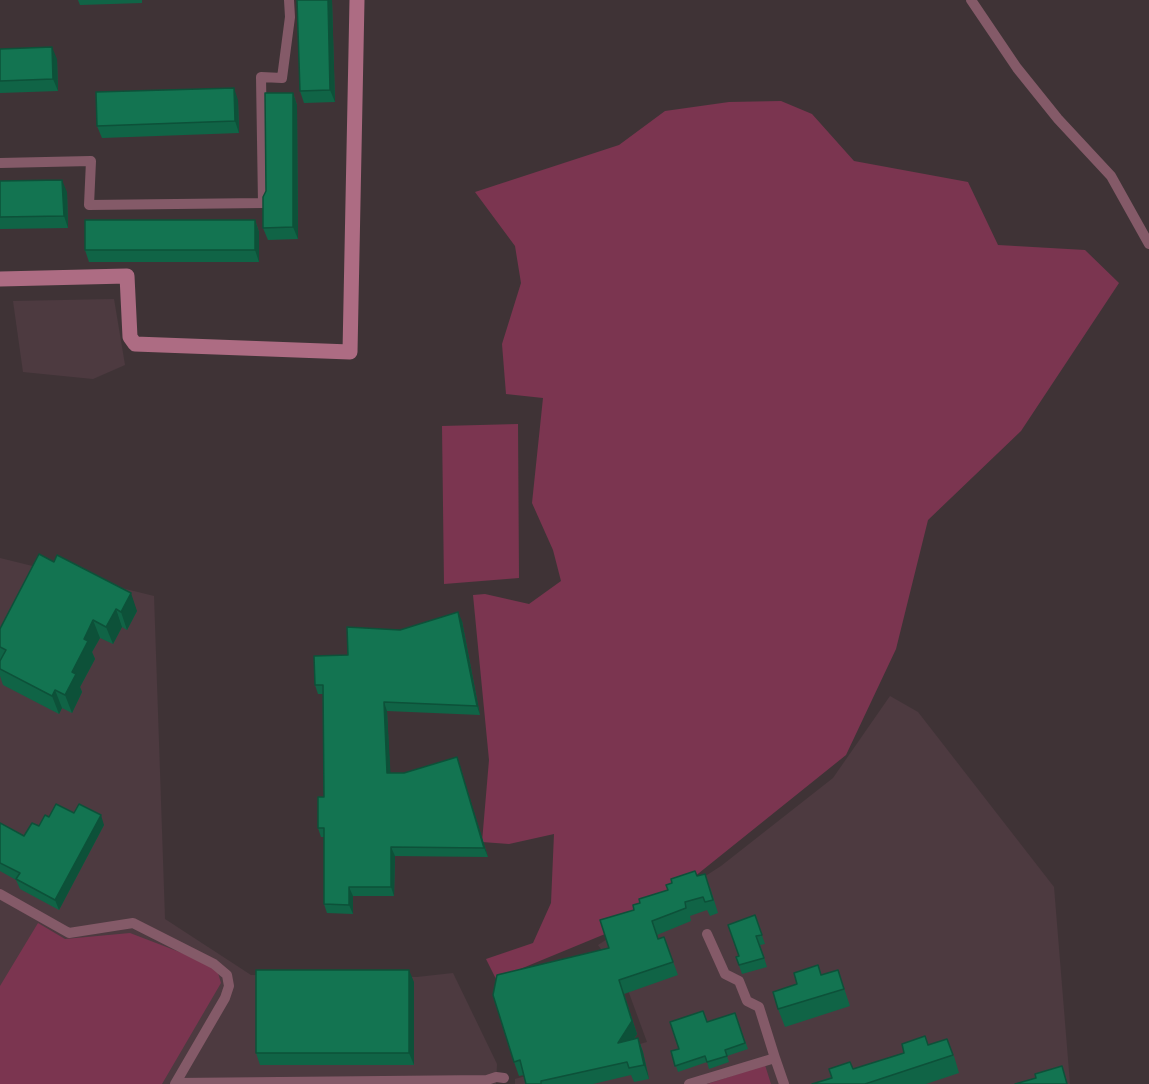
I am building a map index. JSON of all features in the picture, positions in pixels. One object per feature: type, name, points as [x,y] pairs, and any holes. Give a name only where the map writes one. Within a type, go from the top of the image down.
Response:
[{"type":"street","points":[[0,163],[91,161],[89,205],[263,203],[261,77],[282,78],[290,17],[289,0]]},
{"type":"street","points":[[0,279],[127,276],[130,337],[135,344],[350,352],[357,0]]},
{"type":"street","points":[[971,0],[1017,68],[1058,119],[1111,176],[1149,244]]},
{"type":"street","points":[[0,894],[69,933],[133,923],[214,964],[227,975],[229,986],[225,998],[176,1083]]},
{"type":"street","points":[[707,934],[724,974],[739,981],[747,1001],[759,1007],[784,1084]]},
{"type":"street","points":[[689,1084],[775,1058]]},
{"type":"street","points":[[176,1083],[504,1077]]},
{"type":"shaded area","points":[[781,101],[812,114],[854,161],[968,182],[998,245],[1085,250],[1119,283],[1021,431],[928,520],[896,649],[846,755],[628,930],[605,934],[496,979],[486,959],[533,943],[551,903],[554,834],[509,844],[482,842],[489,760],[473,595],[485,594],[529,604],[561,581],[553,550],[532,503],[543,398],[506,394],[502,344],[521,283],[515,246],[475,192],[619,145],[665,111],[729,102]]},
{"type":"shaded area","points":[[114,299],[125,365],[93,379],[23,372],[13,301]]},
{"type":"shaded area","points":[[518,424],[519,578],[444,584],[442,426]]},
{"type":"shaded area","points":[[0,558],[154,596],[165,919],[251,975],[417,977],[453,973],[497,1064],[496,1084],[0,1084]]},
{"type":"shaded area","points":[[890,696],[918,712],[1054,887],[1070,1084],[515,1084],[515,1079],[647,1042],[625,982],[598,945],[721,866],[833,778]]},
{"type":"shaded area","points":[[38,923],[65,939],[130,933],[216,966],[221,983],[162,1084],[0,1084],[0,986]]},
{"type":"shaded area","points":[[765,1065],[771,1084],[707,1084]]},
{"type":"building","points":[[297,0],[328,0],[330,90],[300,91]]},
{"type":"building","points":[[52,47],[53,79],[0,81],[0,49]]},
{"type":"building","points":[[234,88],[235,121],[97,126],[96,92]]},
{"type":"building","points":[[265,93],[293,93],[293,227],[263,228],[263,197],[266,191]]},
{"type":"building","points":[[62,180],[64,216],[0,217],[0,181]]},
{"type":"building","points":[[85,220],[255,220],[255,250],[85,250]]},
{"type":"building","points":[[39,554],[54,562],[57,555],[131,593],[121,612],[116,609],[106,627],[93,620],[84,639],[88,641],[72,672],[76,674],[65,695],[55,690],[52,696],[0,669],[0,661],[6,650],[0,647],[0,629]]},
{"type":"building","points":[[458,612],[477,706],[384,702],[387,773],[404,773],[457,757],[484,848],[391,847],[391,887],[349,887],[349,905],[324,904],[324,828],[318,828],[318,797],[324,797],[323,685],[315,685],[314,656],[348,655],[347,627],[400,630]]},
{"type":"building","points":[[56,804],[74,813],[79,804],[101,815],[55,900],[16,879],[20,873],[0,863],[0,823],[24,836],[32,823],[39,826],[45,815],[49,817]]},
{"type":"building","points":[[695,871],[697,876],[705,874],[713,900],[705,902],[703,897],[685,902],[686,908],[652,921],[658,939],[664,937],[673,962],[619,980],[632,1021],[618,1043],[638,1038],[644,1065],[629,1068],[627,1062],[541,1081],[541,1084],[526,1084],[520,1060],[514,1062],[493,995],[497,975],[609,948],[600,920],[634,910],[633,905],[640,903],[639,899],[668,890],[666,885],[672,883],[671,879]]},
{"type":"building","points":[[755,915],[762,935],[756,936],[764,958],[739,965],[736,957],[739,956],[728,925]]},
{"type":"building","points":[[818,965],[821,975],[838,970],[844,989],[778,1009],[773,992],[797,984],[794,973]]},
{"type":"building","points":[[256,970],[409,970],[409,1053],[256,1053]]},
{"type":"building","points":[[703,1011],[707,1022],[735,1013],[745,1043],[725,1050],[727,1056],[707,1062],[705,1056],[675,1066],[671,1051],[679,1049],[670,1022]]},
{"type":"building","points":[[925,1036],[928,1045],[947,1039],[953,1055],[865,1084],[812,1084],[832,1078],[829,1069],[850,1062],[853,1069],[904,1053],[902,1044]]},
{"type":"building","points":[[1062,1066],[1067,1084],[1015,1084],[1036,1078],[1035,1074]]}]
